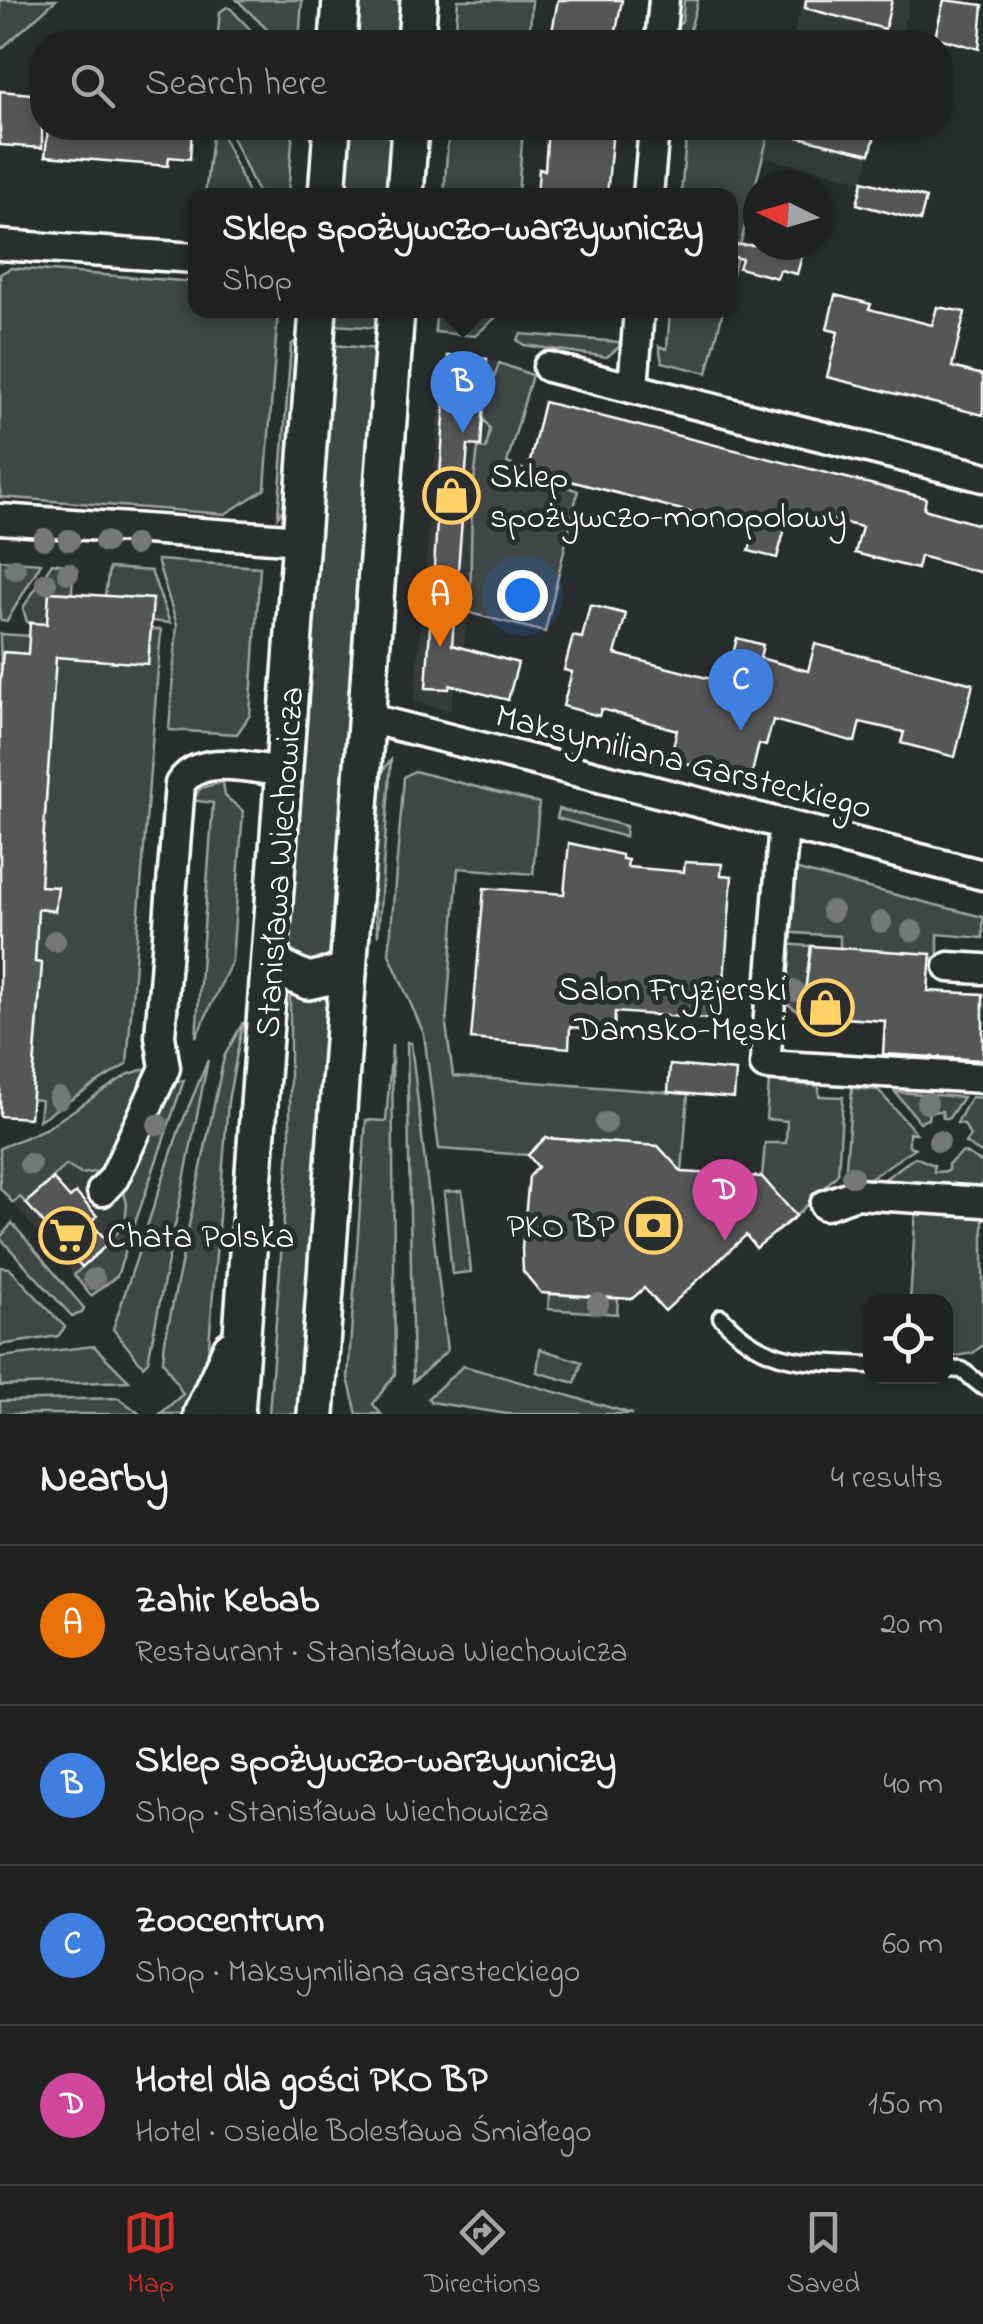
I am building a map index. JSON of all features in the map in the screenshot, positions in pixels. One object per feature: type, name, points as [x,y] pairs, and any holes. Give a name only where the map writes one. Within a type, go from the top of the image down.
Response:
[{"type":"street","points":[[339,30],[341,0]]},
{"type":"street","points":[[417,30],[419,0]]},
{"type":"street","points":[[661,30],[664,0]]},
{"type":"street","points":[[328,188],[331,140]]},
{"type":"street","points":[[406,188],[409,140]]},
{"type":"street","points":[[649,188],[653,140]]},
{"type":"street","points":[[0,245],[188,257]]},
{"type":"street","name":"Stanisława Wiechowicza","points":[[236,1414],[317,318]]},
{"type":"street","points":[[323,1405],[348,972],[395,318]]},
{"type":"street","points":[[633,388],[638,318]]},
{"type":"street","points":[[548,367],[983,477]]},
{"type":"street","points":[[0,518],[302,540]]},
{"type":"street","name":"Maksymiliana Garsteckiego","points":[[367,718],[983,875]]},
{"type":"street","points":[[102,1191],[118,1169],[165,1068],[160,1036],[180,784],[187,773],[203,765],[285,772]]},
{"type":"street","points":[[784,824],[766,1065],[983,1078]]},
{"type":"street","points":[[271,964],[308,981],[348,972]]},
{"type":"street","points":[[949,967],[983,969]]},
{"type":"street","points":[[825,1205],[856,1194],[983,1202]]},
{"type":"street","points":[[202,1414],[243,1320]]},
{"type":"lane","points":[[721,1317],[744,1342],[781,1360],[863,1364]]},
{"type":"lane","points":[[953,1369],[962,1370],[983,1387]]},
{"type":"shaded area","points":[[0,0],[56,0],[0,50]]},
{"type":"shaded area","points":[[237,0],[302,0],[300,30],[268,30]]},
{"type":"shaded area","points":[[357,0],[403,0],[401,30],[355,30]]},
{"type":"shaded area","points":[[458,0],[532,0],[530,30],[456,30]]},
{"type":"shaded area","points":[[684,0],[698,0],[690,30],[671,30],[682,22]]},
{"type":"shaded area","points":[[803,0],[910,0],[902,30],[795,30]]},
{"type":"shaded area","points":[[231,9],[251,30],[218,30],[220,12]]},
{"type":"shaded area","points":[[212,140],[224,140],[246,188],[206,188]]},
{"type":"shaded area","points":[[234,140],[292,140],[289,188],[256,188]]},
{"type":"shaded area","points":[[347,140],[393,140],[389,188],[344,188]]},
{"type":"shaded area","points":[[448,140],[522,140],[519,188],[445,188]]},
{"type":"shaded area","points":[[686,140],[767,140],[759,170],[743,170],[743,234],[738,254],[738,188],[682,188]]},
{"type":"shaded area","points":[[767,140],[874,140],[863,181],[833,174],[833,170],[763,157]]},
{"type":"shaded area","points":[[11,268],[188,281],[188,318],[277,318],[265,489],[225,514],[0,497],[0,274]]},
{"type":"shaded area","points":[[334,318],[381,318],[380,328],[334,325]]},
{"type":"shaded area","points":[[436,318],[495,318],[475,336],[435,332]]},
{"type":"shaded area","points":[[669,318],[721,318],[707,373],[662,362],[659,346],[667,349]]},
{"type":"shaded area","points":[[521,334],[619,342],[620,346],[607,357],[524,345],[517,340]]},
{"type":"shaded area","points":[[301,342],[289,502],[278,516],[291,345]]},
{"type":"shaded area","points":[[332,345],[378,349],[333,948],[327,959],[313,965],[290,949]]},
{"type":"shaded area","points":[[444,356],[487,359],[532,375],[490,429],[486,450],[478,449],[472,498],[470,613],[450,711],[414,701]]},
{"type":"shaded area","points":[[499,363],[532,375],[507,463],[578,491],[545,632],[470,613],[472,498],[478,448],[486,449],[490,429],[482,416]]},
{"type":"shaded area","points":[[0,560],[41,563],[7,621],[0,620]]},
{"type":"shaded area","points":[[157,560],[260,567],[250,715],[237,734],[169,730],[177,625]]},
{"type":"shaded area","points":[[52,563],[73,566],[72,593],[49,592],[47,624],[27,622],[23,608]]},
{"type":"shaded area","points":[[109,568],[151,571],[170,623],[151,621],[153,600],[105,596]]},
{"type":"shaded area","points":[[151,629],[161,630],[127,1064],[39,1120],[41,1100],[32,1099],[42,964],[35,962],[38,909],[55,911],[57,888],[40,887],[56,657],[148,664]]},
{"type":"shaded area","points":[[0,634],[46,637],[45,655],[4,652],[1,685]]},
{"type":"shaded area","points":[[391,760],[378,936],[372,818],[381,775]]},
{"type":"shaded area","points":[[414,771],[539,803],[533,874],[458,868],[446,1025],[453,1076],[688,1094],[682,1172],[658,1146],[545,1138],[528,1155],[439,1149],[424,1034],[389,954],[404,777]]},
{"type":"shaded area","points":[[223,782],[225,796],[243,811],[232,961],[196,1037],[213,803],[192,800],[201,788]]},
{"type":"shaded area","points":[[559,809],[626,826],[625,837],[557,818]]},
{"type":"shaded area","points":[[790,868],[983,917],[983,938],[938,934],[938,958],[840,948],[840,936],[780,932]]},
{"type":"shaded area","points":[[779,944],[811,946],[802,1015],[775,994]]},
{"type":"shaded area","points":[[290,990],[329,996],[298,1414],[269,1414],[290,1137]]},
{"type":"shaded area","points":[[243,1022],[228,1101],[208,1357],[187,1414],[160,1414],[183,1394],[163,1361],[165,1341],[224,1057]]},
{"type":"shaded area","points":[[407,1042],[411,1043],[447,1351],[413,1382]]},
{"type":"shaded area","points":[[392,1045],[395,1374],[373,1404],[381,1414],[357,1414],[348,1378],[366,1120],[386,1121]]},
{"type":"shaded area","points":[[208,1060],[148,1361],[143,1366],[113,1329],[179,1130]]},
{"type":"shaded area","points":[[144,1069],[158,1070],[103,1171],[81,1174],[66,1165],[26,1203],[20,1197],[13,1203],[0,1188],[0,1148],[47,1128],[127,1075]]},
{"type":"shaded area","points":[[184,1080],[117,1276],[91,1296],[74,1275],[125,1225],[127,1204],[121,1180],[166,1083]]},
{"type":"shaded area","points":[[769,1082],[819,1086],[819,1096],[843,1097],[838,1174],[796,1216],[762,1177],[765,1143],[786,1143],[787,1121],[766,1119]]},
{"type":"shaded area","points":[[852,1088],[878,1090],[916,1133],[909,1133],[909,1146],[915,1148],[866,1181],[845,1179]]},
{"type":"shaded area","points":[[895,1092],[963,1097],[949,1118],[943,1118],[942,1111],[929,1112],[928,1119],[920,1122]]},
{"type":"shaded area","points":[[971,1097],[983,1098],[983,1154],[965,1143],[970,1136],[964,1124],[957,1123]]},
{"type":"shaded area","points":[[963,1152],[983,1163],[983,1191],[879,1183],[915,1157],[934,1165],[934,1172],[948,1171],[948,1164]]},
{"type":"shaded area","points":[[66,1164],[81,1174],[124,1172],[127,1204],[125,1224],[117,1235],[74,1275],[13,1203],[20,1197],[26,1203]]},
{"type":"shaded area","points":[[462,1191],[471,1272],[452,1274],[444,1192]]},
{"type":"shaded area","points":[[916,1209],[983,1213],[983,1345],[973,1353],[953,1357],[953,1294],[911,1294]]},
{"type":"shaded area","points":[[12,1223],[84,1308],[82,1313],[72,1316],[0,1238]]},
{"type":"shaded area","points":[[0,1267],[9,1268],[65,1327],[58,1336],[0,1345]]},
{"type":"shaded area","points":[[549,1294],[618,1299],[617,1314],[548,1309]]},
{"type":"shaded area","points":[[94,1346],[129,1381],[0,1386],[0,1357]]},
{"type":"shaded area","points":[[540,1349],[582,1362],[575,1383],[537,1372]]},
{"type":"shaded area","points":[[463,1366],[633,1414],[507,1414],[431,1402],[428,1398]]},
{"type":"shaded area","points":[[119,1398],[140,1414],[0,1414],[0,1401]]},
{"type":"building","points":[[558,0],[622,0],[616,30],[552,30]]},
{"type":"building","points":[[806,0],[892,0],[885,29],[805,8]]},
{"type":"building","points":[[944,0],[983,5],[979,49],[953,42],[953,30],[937,30]]},
{"type":"building","points":[[0,91],[30,94],[30,140],[42,140],[42,148],[0,145]]},
{"type":"building","points":[[47,140],[191,140],[190,159],[169,157],[168,166],[45,156]]},
{"type":"building","points":[[547,140],[612,140],[608,188],[538,188],[539,169],[545,170]]},
{"type":"building","points":[[811,140],[874,140],[870,154]]},
{"type":"building","points":[[863,181],[926,198],[920,221],[857,204]]},
{"type":"building","points":[[738,245],[743,245],[743,260],[801,260],[797,274],[780,270],[777,278],[739,268],[742,259],[738,258]]},
{"type":"building","points":[[835,295],[871,304],[869,309],[932,325],[937,307],[965,312],[952,367],[983,375],[983,415],[827,377],[838,332],[827,329]]},
{"type":"building","points":[[448,356],[487,359],[481,446],[468,445],[452,645],[518,663],[508,700],[450,685],[449,689],[426,688]]},
{"type":"building","points":[[544,402],[926,498],[924,509],[983,526],[983,573],[920,556],[917,569],[855,553],[862,527],[790,510],[777,558],[749,551],[755,529],[528,470]]},
{"type":"building","points":[[49,592],[153,599],[148,664],[56,657],[40,886],[58,887],[55,911],[38,909],[35,962],[42,963],[30,1118],[0,1116],[0,685],[3,652],[28,654],[30,623],[47,624]]},
{"type":"building","points":[[590,605],[626,614],[615,654],[726,683],[737,638],[763,645],[760,658],[808,671],[815,644],[973,684],[955,757],[901,743],[904,732],[860,722],[855,742],[773,720],[766,746],[759,744],[751,777],[670,760],[677,730],[601,709],[599,716],[563,706],[572,672],[564,670],[573,636],[582,638]]},
{"type":"building","points":[[569,843],[622,855],[622,859],[628,860],[627,867],[684,872],[685,862],[722,864],[721,875],[732,876],[721,1020],[615,1012],[614,1031],[570,1027],[569,1048],[471,1039],[484,888],[564,894]]},
{"type":"building","points":[[811,946],[931,954],[928,991],[983,994],[983,1060],[883,1054],[885,1021],[802,1015]]},
{"type":"building","points":[[670,1065],[736,1071],[734,1098],[668,1092]]},
{"type":"building","name":"PKO BP","points":[[545,1138],[658,1146],[682,1172],[762,1177],[796,1216],[756,1248],[746,1235],[665,1311],[644,1288],[632,1299],[541,1293],[523,1271],[522,1248],[529,1177],[538,1167],[528,1155]]},
{"type":"building","points":[[53,1179],[70,1198],[76,1193],[97,1216],[90,1222],[109,1243],[82,1267],[26,1203]]},
{"type":"place","name":"Sklep spożywczo-warzywniczy","points":[[463,433]]},
{"type":"place","name":"Sklep spożywczo-monopolowy","points":[[451,495]]},
{"type":"place","name":"Zahir Kebab","points":[[440,647]]},
{"type":"place","name":"Zoocentrum","points":[[741,731]]},
{"type":"place","name":"Salon Fryzjerski Damsko-Męski","points":[[826,1008]]},
{"type":"place","name":"PKO BP","points":[[654,1225]]},
{"type":"place","name":"Chata Polska","points":[[68,1235]]},
{"type":"place","name":"Hotel dla gości PKO BP","points":[[725,1241]]}]
